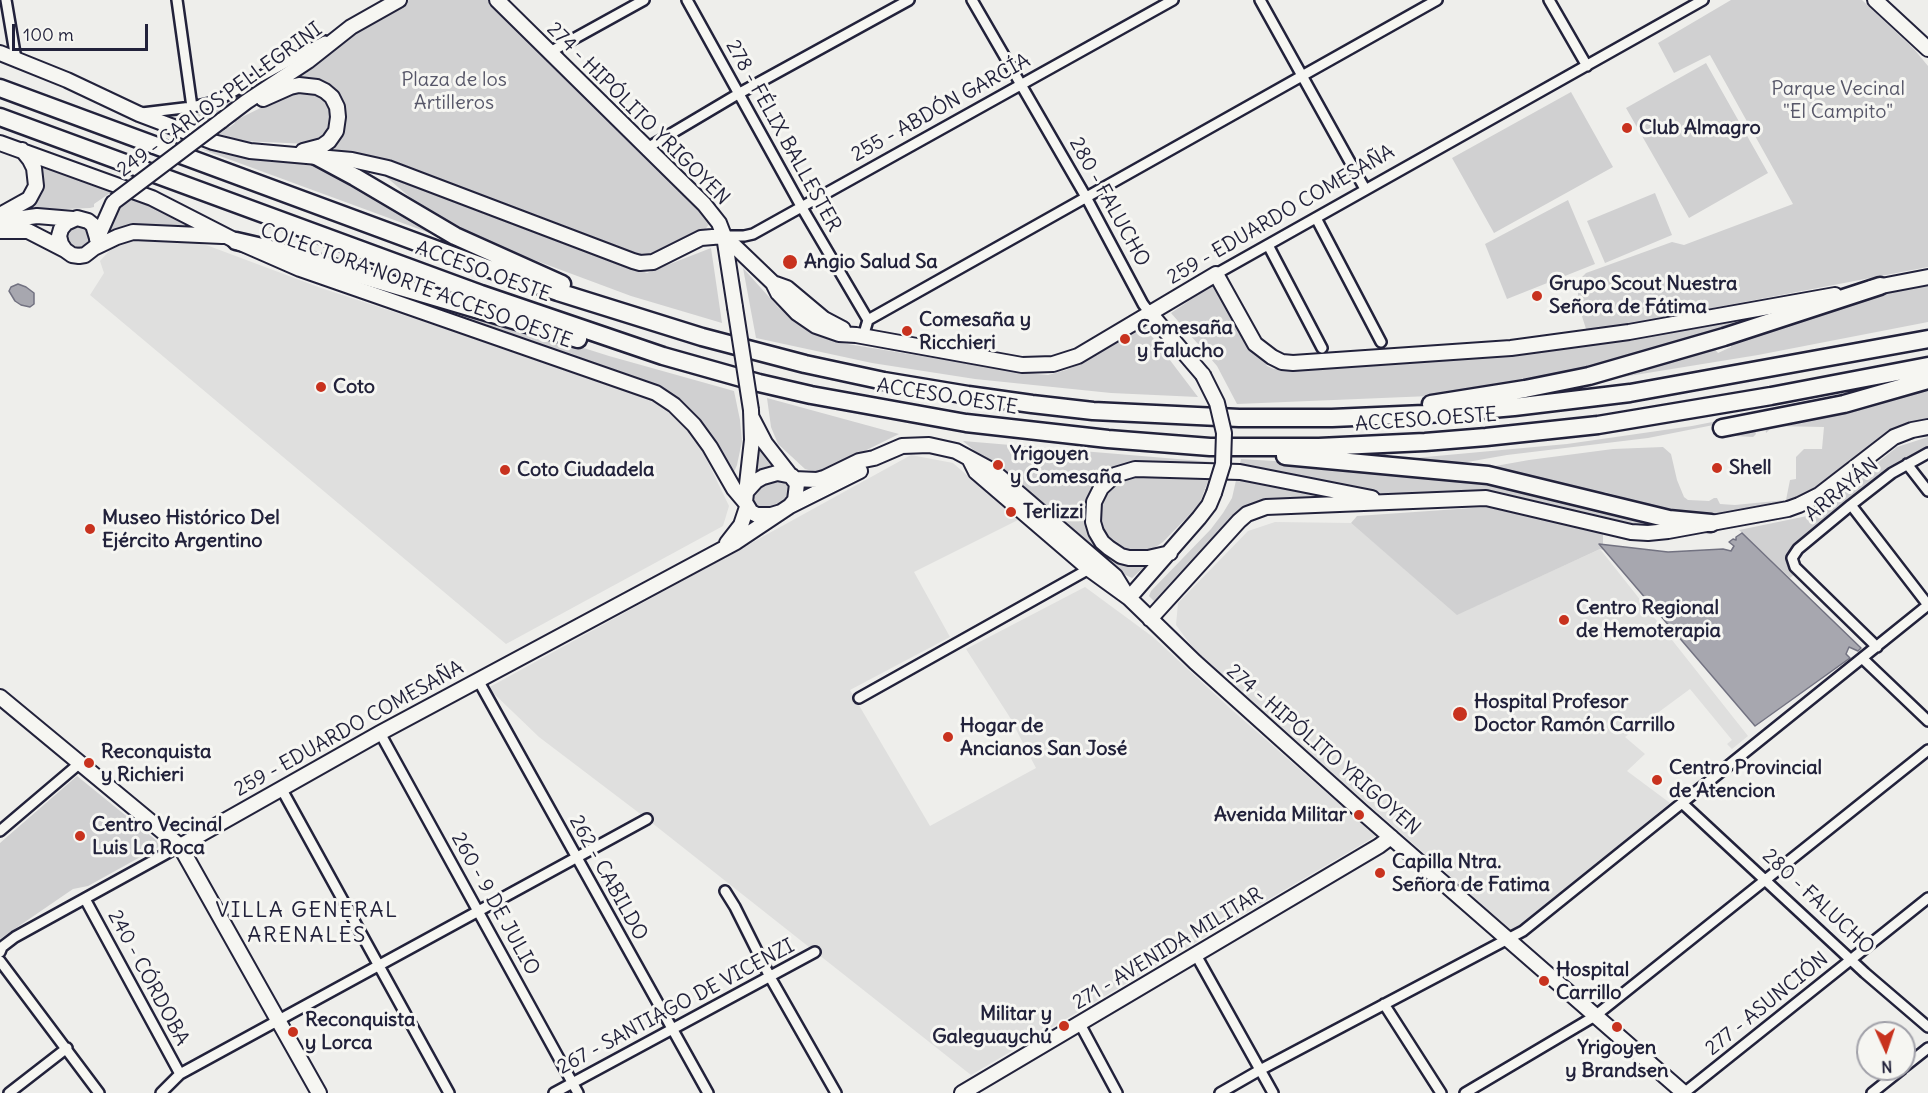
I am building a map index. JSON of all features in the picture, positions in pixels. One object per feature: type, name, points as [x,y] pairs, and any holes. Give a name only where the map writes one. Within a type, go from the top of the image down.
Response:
[{"type":"highway","name":"ACCESO OESTE","points":[[0,88],[484,267],[631,316],[805,364],[884,381],[968,395],[1104,411],[1239,418],[1332,418],[1447,413],[1630,393],[1928,339]]},
{"type":"highway","name":"ACCESO OESTE","points":[[0,117],[470,290],[663,356],[759,383],[881,409],[966,423],[1210,447],[1366,445],[1486,438],[1656,416],[1928,366]]},
{"type":"highway","points":[[314,155],[356,177],[455,236],[631,316]]},
{"type":"highway","points":[[232,239],[577,339],[663,356]]},
{"type":"highway","points":[[1332,418],[1526,389],[1589,376],[1724,338],[1880,286]]},
{"type":"highway","points":[[1722,428],[1844,404],[1928,380]]},
{"type":"highway","points":[[1210,447],[1488,475],[1669,519],[1711,523]]},
{"type":"street","points":[[6,0],[16,59]]},
{"type":"street","points":[[177,0],[192,107]]},
{"type":"street","name":"249 - CARLOS PELLEGRINI","points":[[140,114],[192,107],[221,99],[399,0]]},
{"type":"street","name":"274 - HIPÓLITO YRIGOYEN","points":[[497,0],[704,204],[719,223],[724,236],[773,283],[787,288],[824,319],[860,336]]},
{"type":"street","points":[[550,52],[644,0]]},
{"type":"street","name":"278 - FÉLIX BALLESTER","points":[[687,0],[801,206],[868,320]]},
{"type":"street","points":[[647,148],[738,94],[909,0]]},
{"type":"street","name":"280 - FALUCHO","points":[[972,0],[1086,197],[1143,304],[1203,375],[1217,403],[1224,433],[1223,464],[1214,494],[1199,518],[1129,598]]},
{"type":"street","name":"255 - ABDÓN GARCÍA","points":[[724,236],[753,234],[1173,0]]},
{"type":"street","points":[[1260,0],[1365,189]]},
{"type":"street","points":[[860,336],[868,320],[1437,0]]},
{"type":"street","points":[[1549,0],[1587,66]]},
{"type":"street","name":"259 - EDUARDO COMESAÑA","points":[[860,336],[1022,365],[1065,361],[1078,356],[1149,312],[1703,0]]},
{"type":"street","points":[[1875,0],[1928,49]]},
{"type":"street","name":"249 - CARLOS PELLEGRINI","points":[[0,221],[37,216],[75,219],[114,202],[222,120],[308,61],[351,27]]},
{"type":"street","points":[[1910,33],[1928,54]]},
{"type":"street","points":[[0,53],[67,80],[140,114],[213,142],[250,151],[314,155],[388,168],[640,263],[653,262],[701,238],[724,236],[752,414],[752,440],[746,500],[757,515],[764,516],[786,509],[795,500],[797,489],[793,477],[765,443],[752,414]]},
{"type":"street","points":[[222,120],[290,87],[309,85],[325,91],[332,97],[337,107],[338,125],[333,136],[318,148],[288,154]]},
{"type":"street","name":"COLECTORA NORTE ACCESO OESTE","points":[[0,143],[152,198],[232,239],[334,281],[656,393],[674,405],[694,425],[710,447],[734,489],[746,500]]},
{"type":"street","points":[[0,215],[29,199],[36,186],[34,168],[22,150]]},
{"type":"street","name":"249 - CARLOS PELLEGRINI","points":[[95,243],[114,202]]},
{"type":"street","points":[[1316,218],[1381,342]]},
{"type":"street","points":[[65,250],[60,244],[61,229],[66,223],[75,219],[88,221],[93,225],[95,243]]},
{"type":"street","points":[[0,231],[27,231],[72,255],[79,256],[85,255],[95,243],[133,232],[232,239]]},
{"type":"street","points":[[1268,245],[1322,348]]},
{"type":"street","points":[[1216,274],[1255,344],[1272,357],[1293,363],[1511,348],[1629,332],[1928,277]]},
{"type":"street","points":[[1150,619],[1239,521],[1255,510],[1274,506],[1486,498],[1614,528],[1640,532],[1668,531],[1799,505],[1819,495],[1894,437],[1928,427]]},
{"type":"street","name":"274 - HIPÓLITO YRIGOYEN","points":[[929,445],[943,447],[993,471],[1115,576],[1129,598]]},
{"type":"street","name":"259 - EDUARDO COMESAÑA","points":[[793,477],[817,480],[859,461],[874,458],[902,446],[929,445]]},
{"type":"street","name":"ARRAYÁN","points":[[1877,647],[1795,567],[1792,558],[1798,549],[1851,505],[1907,464],[1928,453]]},
{"type":"street","name":"259 - EDUARDO COMESAÑA","points":[[0,952],[2,947],[15,937],[281,788],[755,531],[786,509],[863,469],[874,458]]},
{"type":"street","name":"274 - HIPÓLITO YRIGOYEN","points":[[969,458],[976,472],[1089,569],[1129,598],[1195,662],[1391,837],[1684,1093]]},
{"type":"street","points":[[1907,464],[1928,491]]},
{"type":"street","points":[[1170,553],[1138,559],[1130,558],[1121,556],[1102,542],[1093,522],[1094,502],[1101,488],[1115,475],[1135,468],[1240,472],[1396,503]]},
{"type":"street","points":[[746,500],[756,481],[763,477],[777,473],[793,477]]},
{"type":"street","name":"259 - EDUARDO COMESAÑA","points":[[723,547],[741,525],[746,500]]},
{"type":"street","points":[[1220,1093],[1523,931],[1928,605],[1851,505]]},
{"type":"street","points":[[859,698],[1089,569]]},
{"type":"street","points":[[1862,658],[1928,721]]},
{"type":"street","name":"262 - CABILDO","points":[[478,680],[708,1093]]},
{"type":"street","points":[[0,697],[180,846],[319,1093]]},
{"type":"street","name":"260 - 9 DE JULIO","points":[[380,734],[578,1093]]},
{"type":"street","points":[[1465,1093],[1595,1016],[1928,750]]},
{"type":"street","points":[[0,831],[80,763]]},
{"type":"street","points":[[281,788],[449,1093]]},
{"type":"street","name":"280 - FALUCHO","points":[[1682,803],[1865,973],[1928,1027]]},
{"type":"street","points":[[161,1093],[180,1074],[647,819]]},
{"type":"street","name":"271 - AVENIDA MILITAR","points":[[966,1092],[1391,837]]},
{"type":"street","points":[[725,891],[770,977],[836,1093]]},
{"type":"street","name":"277 - ASUNCIÓN","points":[[1684,1093],[1928,898]]},
{"type":"street","name":"240 - CÓRDOBA","points":[[85,899],[180,1074]]},
{"type":"street","name":"267 - SANTIAGO DE VICENZI","points":[[554,1093],[815,952]]},
{"type":"street","points":[[1196,955],[1273,1093]]},
{"type":"street","points":[[0,961],[99,1093]]},
{"type":"street","points":[[1384,1004],[1441,1093]]},
{"type":"street","points":[[1080,1024],[1117,1093]]},
{"type":"street","points":[[9,1093],[67,1048]]},
{"type":"street","points":[[1916,1058],[1928,1048]]},
{"type":"street","points":[[1872,1093],[1887,1081]]},
{"type":"shaded area","name":"Coto Ciudadela","points":[[134,239],[190,241],[209,246],[321,288],[645,394],[675,412],[694,433],[729,506],[723,526],[506,644],[90,295],[104,273],[100,261],[122,242]]},
{"type":"shaded area","points":[[18,284],[34,293],[34,304],[30,307],[15,301],[9,291],[11,287]]},
{"type":"shaded area","points":[[911,455],[953,463],[1018,520],[914,572],[950,637],[850,690],[930,826],[1036,768],[1009,716],[966,649],[1085,587],[1153,637],[1232,710],[1376,836],[971,1075],[647,819],[539,737],[488,688]]},
{"type":"shaded area","name":"Hospital Profesor Doctor Ramón Carrillo","points":[[1275,522],[1351,523],[1458,614],[1600,549],[1748,736],[1732,749],[1727,744],[1732,740],[1690,689],[1625,737],[1645,754],[1627,771],[1670,803],[1514,932],[1509,931],[1440,867],[1205,664],[1176,625],[1178,603],[1248,531]]},
{"type":"shaded area","points":[[1742,533],[1861,648],[1858,651],[1849,647],[1846,654],[1850,658],[1755,726],[1599,544],[1668,552],[1723,549],[1731,551],[1734,546],[1729,542],[1736,540],[1736,537]]},
{"type":"green space","name":"Plaza de los Artilleros","points":[[409,0],[491,0],[708,215],[709,224],[705,230],[654,257],[645,259],[321,152],[343,111],[298,78],[312,69],[361,27]]},
{"type":"green space","name":"Parque Vecinal \"El Campito\"","points":[[1731,0],[1862,0],[1914,49],[1928,66],[1928,267],[1587,332],[1579,307],[1577,282],[1586,273],[1672,242],[1684,245],[1793,204],[1710,55],[1674,73],[1658,43]]},
{"type":"green space","points":[[319,48],[211,119],[230,127],[235,123],[234,121],[299,89],[313,90],[331,102],[332,128],[324,138],[309,144],[241,141],[157,113],[191,111],[212,106]]},
{"type":"green space","points":[[1706,63],[1768,173],[1689,218],[1626,108]]},
{"type":"green space","points":[[1571,92],[1613,167],[1494,233],[1452,158]]},
{"type":"green space","points":[[201,149],[303,161],[346,177],[446,239]]},
{"type":"green space","points":[[36,162],[137,196],[195,226],[195,229],[107,236],[107,223],[118,207],[121,208],[132,199],[113,191],[90,208],[15,211],[24,206]]},
{"type":"green space","points":[[384,175],[647,273],[711,248],[722,323],[631,296],[494,245],[420,206]]},
{"type":"green space","points":[[1655,193],[1672,235],[1605,263],[1587,221]]},
{"type":"green space","points":[[1568,200],[1595,264],[1507,299],[1485,244]]},
{"type":"green space","points":[[78,226],[83,227],[89,233],[89,243],[83,249],[78,250],[73,249],[67,243],[66,238],[67,233],[73,227]]},
{"type":"green space","points":[[743,268],[778,307],[835,342],[1026,373],[1048,375],[1066,370],[1144,326],[1198,397],[1111,393],[975,379],[872,363],[756,338]]},
{"type":"green space","points":[[339,280],[432,300],[609,356],[734,391],[742,441],[737,465],[731,479],[663,391]]},
{"type":"green space","points":[[1928,283],[1928,322],[1758,355],[1561,387],[1713,347],[1718,353],[1731,347],[1731,344],[1880,292]]},
{"type":"green space","points":[[1214,284],[1267,366],[1274,369],[1526,351],[1803,306],[1613,363],[1543,379],[1430,396],[1237,404],[1217,366],[1171,313]]},
{"type":"green space","points":[[1928,388],[1928,422],[1819,489],[1788,503],[1715,518],[1647,509],[1644,502],[1621,502],[1622,497],[1605,492],[1594,492],[1484,468],[1613,449],[1663,447],[1671,454],[1677,480],[1684,497],[1688,500],[1709,501],[1717,498],[1720,504],[1735,505],[1786,500],[1790,480],[1796,479],[1796,457],[1804,449],[1822,449],[1824,427],[1773,426],[1766,433],[1765,426],[1755,427]]},
{"type":"green space","points":[[767,398],[899,434],[820,473],[805,469],[778,444],[771,427]]},
{"type":"green space","points":[[1774,413],[1648,438],[1507,455],[1456,464],[1382,461],[1567,444]]},
{"type":"green space","points":[[1754,427],[1756,434],[1753,437],[1719,435]]},
{"type":"green space","points":[[756,434],[775,463],[750,473]]},
{"type":"green space","points":[[1928,437],[1928,450],[1904,460],[1888,471],[1797,547],[1796,573],[1790,578],[1739,530],[1812,515],[1897,447]]},
{"type":"green space","points":[[963,441],[1213,462],[1213,469],[1126,466],[1089,500],[1099,547],[1151,561],[1132,578],[1115,570]]},
{"type":"green space","points":[[1241,459],[1357,466],[1489,478],[1674,525],[1638,528],[1538,505],[1373,493],[1239,468]]},
{"type":"green space","points":[[1128,474],[1210,476],[1199,505],[1163,542],[1154,548],[1140,552],[1124,552],[1110,544],[1098,525],[1100,495],[1106,486]]},
{"type":"green space","points":[[774,476],[791,483],[790,493],[782,503],[771,508],[758,509],[750,499],[759,483]]},
{"type":"green space","points":[[1237,476],[1343,498],[1250,507],[1154,601],[1149,596],[1151,591],[1211,529],[1223,513],[1232,498]]},
{"type":"green space","points":[[1487,507],[1603,533],[1603,550],[1600,549],[1457,615],[1351,523],[1357,516]]},
{"type":"green space","points":[[77,776],[162,845],[88,886],[73,889],[0,939],[0,843]]},
{"type":"place","name":"Club Almagro","points":[[1627,128]]},
{"type":"place","name":"Angio Salud Sa","points":[[790,262]]},
{"type":"place","name":"Grupo Scout Nuestra Señora de Fátima","points":[[1537,296]]},
{"type":"place","name":"Comesaña y Ricchieri","points":[[907,331]]},
{"type":"place","name":"Comesaña y Falucho","points":[[1125,339]]},
{"type":"place","name":"Coto","points":[[321,387]]},
{"type":"place","name":"Yrigoyen y Comesaña","points":[[998,465]]},
{"type":"place","name":"Shell","points":[[1717,468]]},
{"type":"place","name":"Coto Ciudadela","points":[[505,470]]},
{"type":"place","name":"Terlizzi","points":[[1011,512]]},
{"type":"place","name":"Museo Histórico Del Ejército Argentino","points":[[90,529]]},
{"type":"place","name":"Centro Regional de Hemoterapia","points":[[1564,620]]},
{"type":"place","name":"Hospital Profesor Doctor Ramón Carrillo","points":[[1460,714]]},
{"type":"place","name":"Hogar de Ancianos San José","points":[[948,737]]},
{"type":"place","name":"Reconquista y Richieri","points":[[89,763]]},
{"type":"place","name":"Centro Provincial de Atencion","points":[[1657,780]]},
{"type":"place","name":"Avenida Militar","points":[[1359,815]]},
{"type":"place","name":"Centro Vecinal Luis La Roca","points":[[80,836]]},
{"type":"place","name":"Capilla Ntra. Señora de Fatima","points":[[1380,873]]},
{"type":"place","name":"Hospital Carrillo","points":[[1544,981]]},
{"type":"place","name":"Militar y Galeguaychú","points":[[1064,1026]]},
{"type":"place","name":"Yrigoyen y Brandsen","points":[[1617,1027]]},
{"type":"place","name":"Reconquista y Lorca","points":[[293,1032]]},
{"type":"district","name":"VILLA GENERAL ARENALES","points":[[307,924]]}]
